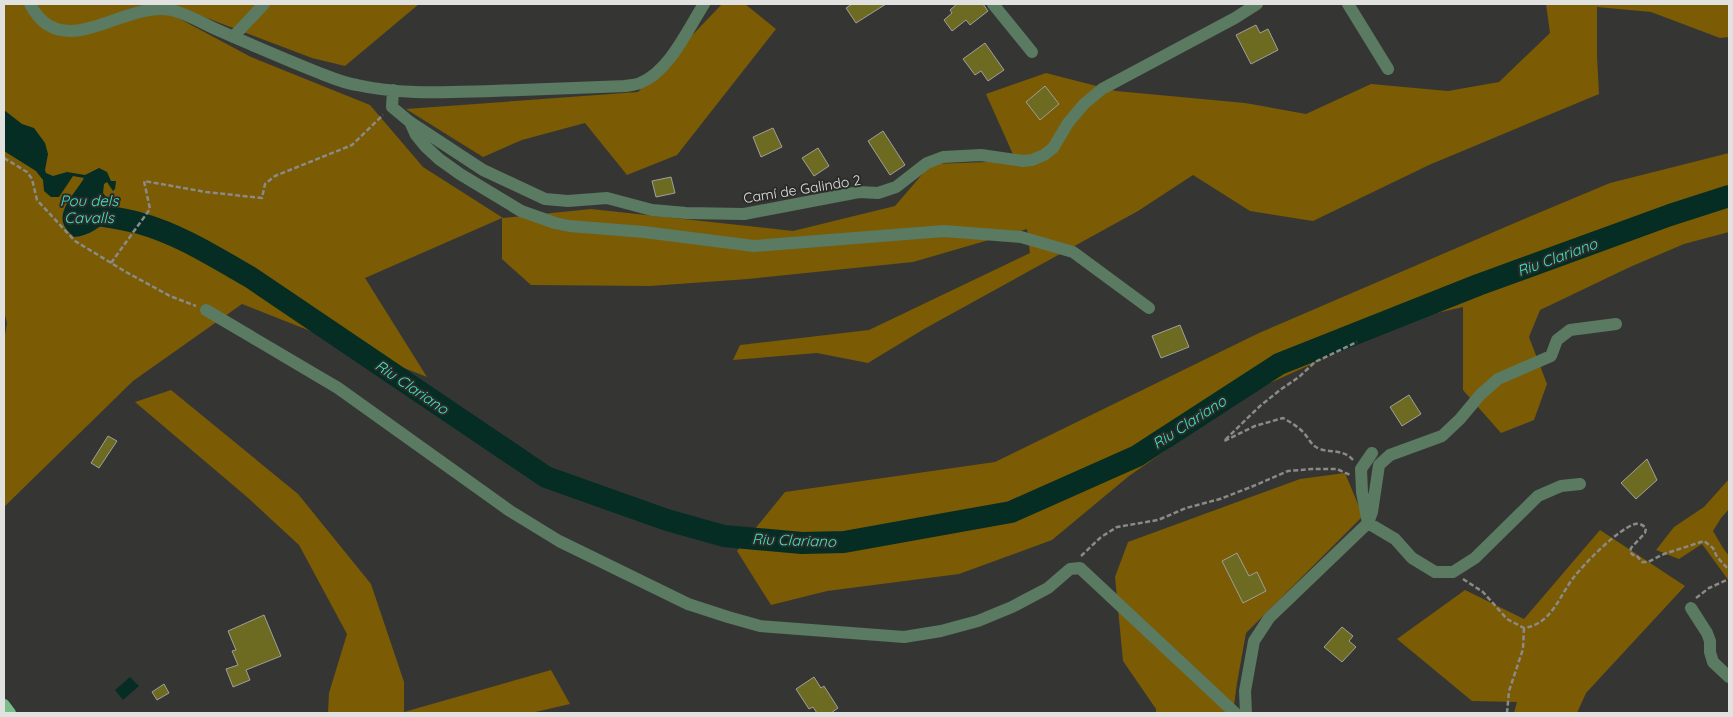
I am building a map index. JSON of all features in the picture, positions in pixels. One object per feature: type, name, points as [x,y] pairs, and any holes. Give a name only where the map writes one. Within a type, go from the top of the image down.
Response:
[{"type":"main road","points":[[4,705],[10,713]]},
{"type":"street","points":[[30,4],[42,21],[50,26],[68,31],[90,28],[147,11],[170,10],[289,62],[326,75],[356,85],[406,92],[469,92],[640,84],[667,63],[704,4]]},
{"type":"street","points":[[233,37],[264,4]]},
{"type":"street","points":[[993,4],[1032,52]]},
{"type":"street","name":"Camí de Galindo 2","points":[[392,107],[410,122],[483,170],[545,199],[578,201],[607,198],[652,210],[686,213],[744,214],[859,192],[878,193],[896,187],[927,163],[943,157],[981,155],[1023,161],[1038,158],[1053,148],[1068,124],[1084,104],[1102,89],[1235,18],[1257,4]]},
{"type":"street","points":[[1348,4],[1388,69]]},
{"type":"street","points":[[392,90],[392,107]]},
{"type":"street","points":[[410,122],[416,135],[425,146],[460,174],[521,211],[555,223],[754,246],[944,231],[1021,236],[1073,252],[1149,308]]},
{"type":"street","points":[[206,310],[338,388],[510,511],[559,541],[688,604],[728,618],[760,626],[904,637],[941,631],[978,621],[1048,588],[1070,569],[1080,568],[1235,713]]},
{"type":"street","points":[[1246,713],[1245,691],[1254,641],[1270,618],[1368,523],[1372,512],[1379,464],[1390,455],[1442,436],[1460,419],[1480,395],[1498,380],[1551,356],[1556,340],[1570,330],[1616,324]]},
{"type":"street","points":[[1372,453],[1361,474],[1362,492],[1368,523],[1395,539],[1412,558],[1435,572],[1452,572],[1475,558],[1538,496],[1561,486],[1580,484]]},
{"type":"street","points":[[1691,608],[1707,633],[1713,662],[1729,676]]},
{"type":"path","points":[[111,263],[150,209],[144,181],[206,192],[262,198],[265,184],[275,176],[352,146],[392,107]]},
{"type":"path","points":[[4,158],[27,172],[32,179],[37,200],[75,241],[170,296],[206,310]]},
{"type":"path","points":[[1357,342],[1315,362],[1299,377],[1260,406],[1224,441],[1254,426],[1283,418],[1295,425],[1305,434],[1310,442],[1320,449],[1333,450],[1349,455],[1361,474]]},
{"type":"path","points":[[1076,568],[1080,557],[1101,537],[1117,527],[1158,520],[1186,508],[1251,487],[1288,471],[1312,469],[1337,470],[1361,474]]},
{"type":"path","points":[[1452,572],[1484,592],[1507,619],[1524,628],[1532,627],[1547,616],[1562,598],[1571,581],[1590,560],[1624,530],[1636,524],[1641,524],[1646,528],[1645,533],[1631,548],[1630,552],[1636,555],[1642,562],[1648,562],[1664,554],[1704,541],[1713,548],[1717,557],[1729,570]]},
{"type":"path","points":[[1691,608],[1696,597],[1708,588],[1729,579]]},
{"type":"path","points":[[1507,713],[1509,691],[1523,649],[1524,628]]},
{"type":"shaded area","points":[[4,4],[152,4],[251,57],[370,105],[423,167],[503,218],[591,209],[793,231],[895,206],[931,164],[1016,161],[986,94],[1046,73],[1116,91],[1245,103],[1306,114],[1371,84],[1448,91],[1499,82],[1550,33],[1546,4],[1729,4],[1729,37],[1720,38],[1651,12],[1597,7],[1599,94],[1429,165],[1313,221],[1250,211],[1193,175],[1138,211],[924,329],[868,363],[817,353],[733,360],[740,345],[869,330],[1030,253],[1027,229],[913,262],[748,279],[650,286],[531,285],[502,259],[502,218],[365,278],[427,377],[242,304],[133,381],[4,507],[4,341],[7,323],[4,311]]},
{"type":"shaded area","points":[[170,4],[419,4],[345,66],[312,58]]},
{"type":"shaded area","points":[[722,4],[745,4],[776,29],[677,155],[627,175],[585,123],[522,140],[483,157],[406,109],[638,92]]},
{"type":"shaded area","points":[[1729,153],[1729,232],[1684,244],[1630,267],[1540,310],[1529,337],[1547,384],[1534,420],[1501,433],[1463,390],[1463,307],[1411,319],[1250,392],[1129,476],[1052,540],[959,574],[827,591],[771,605],[737,551],[785,492],[995,462],[1259,333],[1517,222],[1610,183]]},
{"type":"shaded area","points":[[171,390],[298,494],[371,584],[404,682],[404,712],[551,670],[570,704],[531,713],[328,713],[329,693],[347,634],[299,545],[247,497],[135,402]]},
{"type":"shaded area","points":[[1345,473],[1363,516],[1246,633],[1233,713],[1156,713],[1156,709],[1123,661],[1115,577],[1128,542],[1300,479]]},
{"type":"shaded area","points":[[1729,479],[1729,509],[1713,531],[1729,556],[1729,581],[1702,544],[1679,559],[1656,550],[1674,527],[1704,507]]},
{"type":"shaded area","points":[[1600,530],[1685,586],[1586,693],[1577,713],[1514,713],[1517,702],[1472,701],[1397,639],[1465,590],[1524,619]]},
{"type":"water","name":"Pou dels Cavalls","points":[[4,110],[22,124],[34,128],[45,143],[48,154],[46,173],[53,176],[67,172],[85,175],[99,168],[107,172],[111,181],[116,181],[113,191],[107,182],[104,184],[103,193],[111,203],[111,212],[114,218],[85,235],[74,237],[64,225],[63,213],[84,178],[73,176],[59,197],[51,197],[44,191],[43,180],[36,171],[4,151]]},
{"type":"water","points":[[130,677],[139,686],[123,700],[115,690]]},
{"type":"building","points":[[852,4],[886,4],[856,23],[846,8]]},
{"type":"building","points":[[957,4],[983,4],[988,11],[970,25],[966,20],[952,31],[944,20],[952,13],[950,10]]},
{"type":"building","points":[[1256,25],[1260,33],[1268,29],[1278,50],[1251,64],[1236,35]]},
{"type":"building","points":[[985,43],[1004,70],[988,81],[981,71],[975,75],[963,59]]},
{"type":"building","points":[[1045,86],[1059,104],[1040,120],[1026,102]]},
{"type":"building","points":[[773,128],[782,147],[761,157],[753,137]]},
{"type":"building","points":[[883,131],[905,165],[890,175],[868,141]]},
{"type":"building","points":[[818,148],[829,166],[814,176],[802,158]]},
{"type":"building","points":[[671,177],[675,193],[656,197],[652,181]]},
{"type":"building","points":[[1180,325],[1189,347],[1161,358],[1152,336]]},
{"type":"building","points":[[1409,395],[1421,414],[1402,426],[1390,407]]},
{"type":"building","points":[[108,436],[117,441],[99,468],[91,463]]},
{"type":"building","points":[[1647,459],[1657,480],[1636,499],[1621,483]]},
{"type":"building","points":[[1237,553],[1249,576],[1257,572],[1266,591],[1243,603],[1222,561]]},
{"type":"building","points":[[264,615],[281,656],[246,670],[250,680],[233,687],[226,669],[238,665],[232,651],[236,650],[228,631]]},
{"type":"building","points":[[1342,627],[1353,636],[1349,641],[1356,647],[1342,662],[1324,647]]},
{"type":"building","points":[[814,677],[821,688],[824,686],[838,708],[831,713],[817,713],[813,707],[809,709],[796,689]]},
{"type":"building","points":[[164,684],[169,693],[157,700],[152,692]]},
{"type":"waterway","name":"Riu Clariano","points":[[82,212],[132,221],[154,228],[168,233],[224,262],[250,277],[546,477],[667,520],[724,536],[802,543],[844,542],[1011,512],[1137,456],[1279,364],[1478,285],[1670,215],[1729,196]]}]
